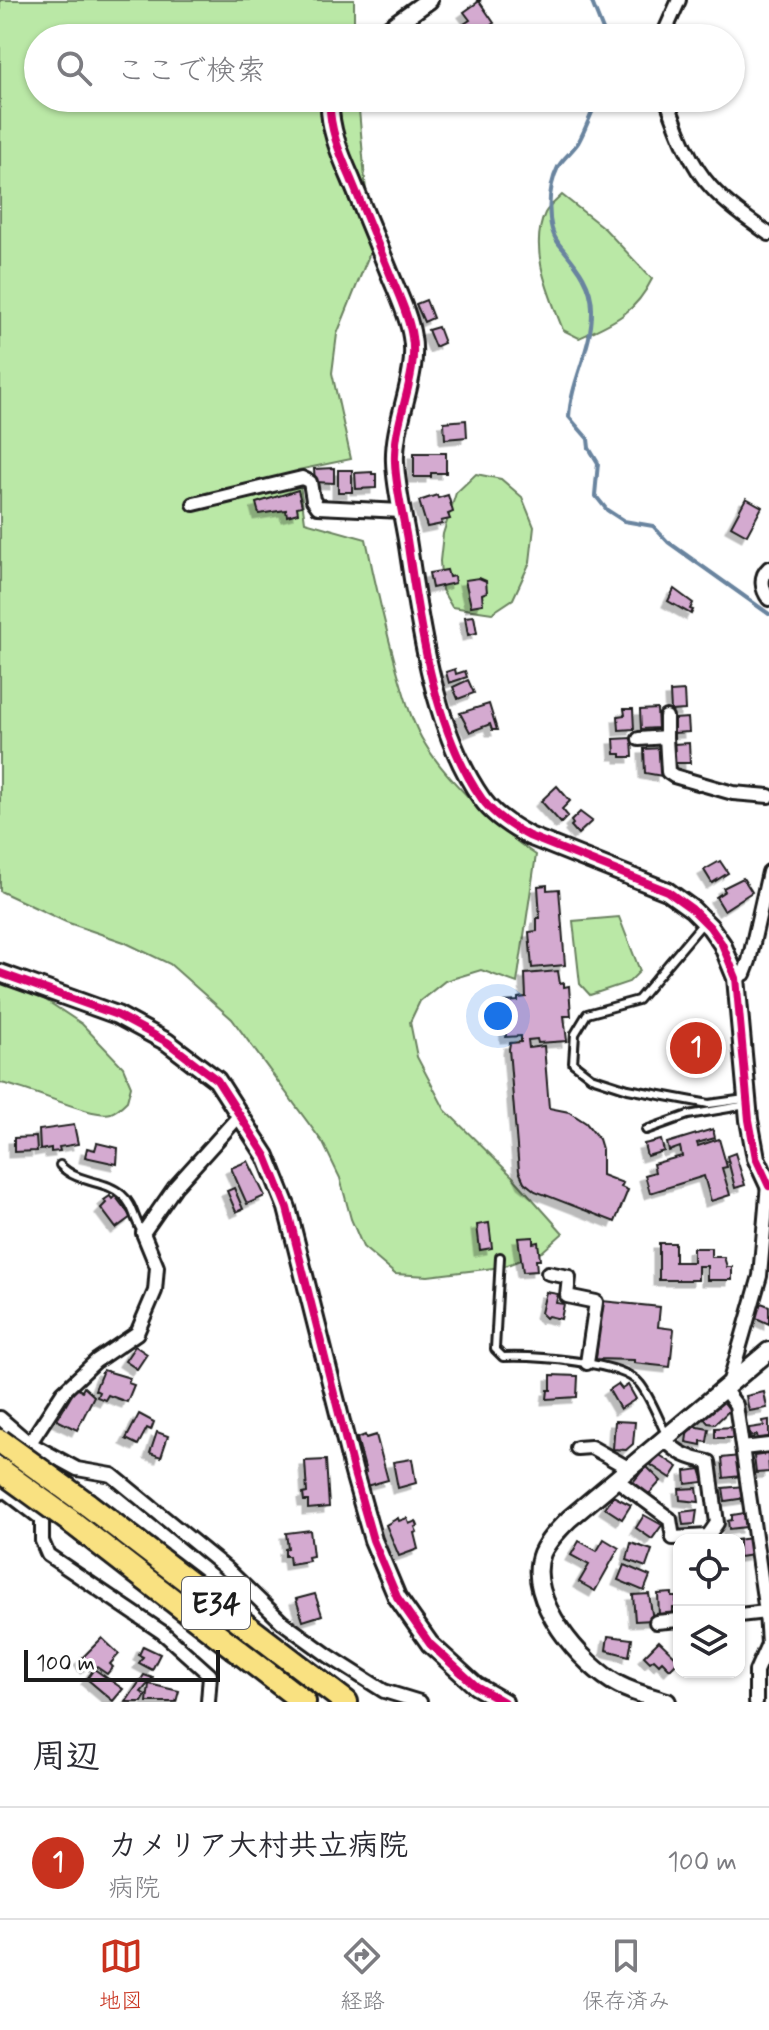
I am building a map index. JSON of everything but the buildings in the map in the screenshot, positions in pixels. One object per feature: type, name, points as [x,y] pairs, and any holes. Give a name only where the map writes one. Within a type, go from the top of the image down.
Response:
[{"type":"highway","name":"E34","points":[[0,1441],[346,1702]]},
{"type":"highway","name":"E34","points":[[1,1484],[73,1523],[304,1702]]},
{"type":"street","points":[[396,24],[429,0]]},
{"type":"street","points":[[668,24],[679,0]]},
{"type":"street","points":[[331,112],[340,152],[404,308],[413,338],[413,361],[396,434],[395,463],[420,625],[434,686],[467,776],[484,803],[529,836],[667,891],[692,909],[722,944],[736,978],[747,1102],[756,1158],[767,1179],[760,1276],[727,1387],[736,1405],[767,1603],[768,1644],[756,1671],[756,1702]]},
{"type":"street","points":[[672,112],[688,151],[710,186],[769,234]]},
{"type":"street","points":[[194,504],[302,478],[310,482],[313,500],[318,507],[402,511]]},
{"type":"street","points":[[769,568],[765,571],[762,585],[769,599]]},
{"type":"street","points":[[666,717],[668,772],[733,793],[769,796]]},
{"type":"street","points":[[639,739],[666,737]]},
{"type":"street","points":[[736,978],[744,974],[749,961],[769,876]]},
{"type":"street","points":[[0,973],[117,1015],[167,1042],[217,1080],[266,1156],[287,1208],[354,1473],[373,1540],[397,1597],[430,1644],[476,1686],[504,1702]]},
{"type":"street","points":[[208,1702],[210,1675],[162,1632],[48,1555],[42,1541],[42,1519],[1,1484],[63,1392],[96,1361],[137,1333],[155,1291],[157,1267],[143,1233],[175,1187],[239,1116]]},
{"type":"street","points":[[548,1273],[569,1277],[567,1296],[596,1302],[587,1363]]},
{"type":"street","points":[[667,1702],[620,1685],[597,1671],[559,1627],[544,1599],[539,1574],[542,1554],[553,1536],[769,1351]]},
{"type":"street","points":[[0,1418],[29,1443],[77,1469],[112,1475],[228,1570],[282,1622],[384,1691],[420,1702]]},
{"type":"street","points":[[617,1480],[670,1519],[673,1538],[708,1536],[717,1523],[709,1462],[676,1453],[666,1438]]},
{"type":"street","points":[[743,1448],[769,1445]]},
{"type":"street","points":[[577,1448],[591,1447],[630,1469]]},
{"type":"street","points":[[745,1612],[767,1603]]},
{"type":"street","points":[[656,1622],[673,1621]]},
{"type":"lane","points":[[705,921],[638,1000],[587,1014],[575,1034],[573,1063],[591,1077],[628,1089],[709,1104],[747,1102]]},
{"type":"lane","points":[[646,1130],[688,1115],[747,1102]]},
{"type":"lane","points":[[60,1165],[70,1175],[121,1193],[130,1203],[143,1233]]},
{"type":"lane","points":[[500,1257],[495,1349],[503,1357],[524,1356],[587,1363],[628,1373],[640,1383],[666,1438]]},
{"type":"green space","points":[[0,0],[354,0],[354,24],[24,24],[24,112],[359,112],[371,250],[337,334],[332,373],[351,459],[298,470],[305,522],[366,539],[397,670],[420,735],[434,758],[460,789],[508,834],[536,855],[517,983],[481,970],[445,981],[420,1001],[410,1022],[417,1057],[445,1110],[512,1176],[563,1233],[542,1252],[502,1267],[428,1276],[395,1274],[363,1247],[351,1219],[340,1178],[323,1143],[232,1019],[170,964],[124,942],[66,922],[0,891]]},
{"type":"green space","points":[[562,195],[605,229],[652,279],[630,309],[612,322],[579,338],[563,330],[547,288],[540,257],[540,227],[545,213]]},
{"type":"green space","points":[[476,474],[501,479],[522,497],[534,527],[530,562],[513,599],[492,613],[452,607],[442,590],[440,561],[443,534],[456,493]]},
{"type":"green space","points":[[619,917],[640,971],[629,982],[590,995],[580,984],[573,921]]},
{"type":"green space","points":[[0,978],[32,991],[82,1024],[123,1067],[131,1086],[127,1101],[120,1108],[102,1114],[0,1083]]},
{"type":"waterway","points":[[591,0],[601,24]]},
{"type":"waterway","points":[[592,112],[578,143],[558,167],[550,195],[550,217],[555,236],[582,274],[591,299],[589,337],[569,417],[588,439],[589,448],[598,463],[595,495],[607,510],[624,521],[653,526],[668,542],[769,614]]},
{"type":"cycle path","points":[[331,112],[339,150],[411,329],[412,367],[395,446],[398,494],[424,644],[452,742],[482,799],[504,820],[529,836],[667,891],[710,927],[722,944],[736,978],[749,1120],[756,1158],[769,1186]]},
{"type":"cycle path","points":[[0,973],[117,1015],[167,1042],[217,1080],[266,1156],[287,1208],[354,1473],[373,1540],[397,1597],[430,1644],[476,1686],[504,1702]]},
{"type":"place","name":"カメリア大村共立病院","points":[[696,1048]]}]
